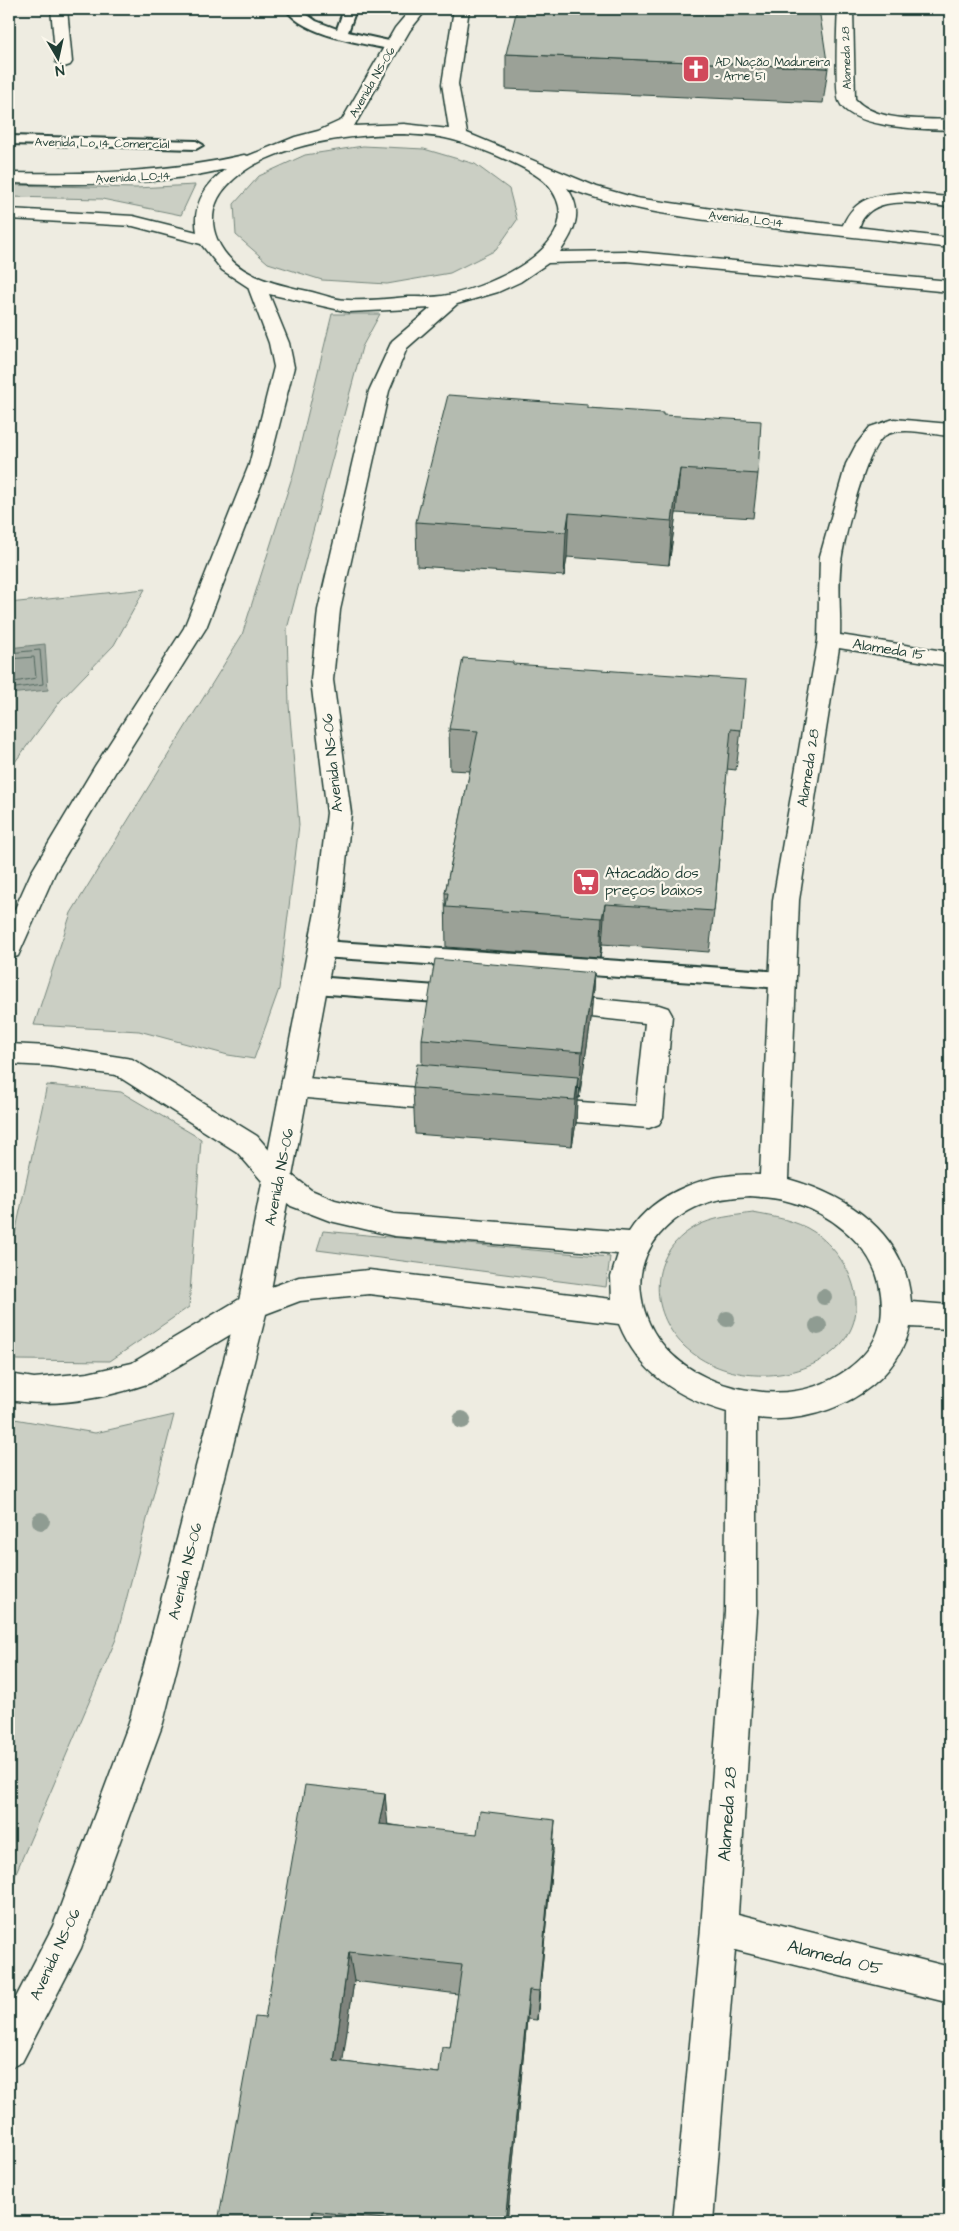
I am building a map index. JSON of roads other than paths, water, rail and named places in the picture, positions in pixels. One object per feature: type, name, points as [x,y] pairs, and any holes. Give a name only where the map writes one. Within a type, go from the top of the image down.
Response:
[{"type":"street","points":[[59,9],[64,62]]},
{"type":"street","name":"Avenida NS-06","points":[[311,138],[348,123],[393,46],[419,9]]},
{"type":"street","points":[[459,136],[450,84],[462,9]]},
{"type":"street","name":"Alameda 28","points":[[844,9],[847,100],[852,108],[877,118],[950,125]]},
{"type":"street","name":"Avenida LO-14","points":[[311,138],[347,132],[385,129],[459,136],[547,174],[631,202],[706,215],[850,230],[950,243]]},
{"type":"street","points":[[311,138],[255,158],[228,175],[210,196],[203,218],[207,240],[219,258],[256,284],[346,306],[450,301],[506,284],[546,258],[563,238],[568,216],[563,194],[547,174]]},
{"type":"street","name":"Avenida LO-14","points":[[9,178],[156,178],[204,171],[255,158]]},
{"type":"street","points":[[850,230],[856,214],[871,203],[896,198],[950,202]]},
{"type":"street","points":[[9,214],[133,221],[207,240]]},
{"type":"street","points":[[546,258],[626,256],[695,261],[950,287]]},
{"type":"street","points":[[9,950],[43,872],[107,766],[195,628],[260,464],[284,367],[279,343],[256,284]]},
{"type":"street","name":"Avenida NS-06","points":[[9,2049],[68,1934],[146,1724],[253,1306],[322,948],[339,813],[322,680],[329,610],[379,392],[399,345],[450,301]]},
{"type":"street","name":"Alameda 28","points":[[774,1188],[786,900],[829,640],[832,556],[856,464],[866,445],[877,432],[894,425],[950,430]]},
{"type":"street","name":"Alameda 15","points":[[829,640],[950,659]]},
{"type":"street","points":[[437,994],[466,997]]},
{"type":"street","points":[[513,1106],[649,1117],[659,1015],[533,1003]]},
{"type":"street","points":[[9,1054],[49,1056],[122,1066],[247,1144],[278,1180],[301,1198],[330,1210],[394,1225],[635,1244]]},
{"type":"street","points":[[296,1087],[474,1103]]},
{"type":"street","points":[[750,1185],[774,1188],[788,1190],[825,1203],[856,1223],[880,1250],[894,1281],[898,1314],[887,1347],[864,1376],[830,1397],[787,1406],[742,1405],[702,1392],[669,1372],[643,1344],[628,1313],[625,1277],[635,1244],[655,1220],[682,1201],[714,1189],[750,1185]]},
{"type":"street","points":[[9,1387],[34,1392],[88,1386],[139,1374],[253,1306],[299,1289],[369,1282],[628,1313]]},
{"type":"street","points":[[898,1314],[950,1317]]},
{"type":"street","name":"Alameda 28","points":[[693,2222],[719,1928],[741,1612],[742,1405]]},
{"type":"street","name":"Alameda 05","points":[[719,1928],[950,1985]]},
{"type":"lane","points":[[292,9],[296,14],[310,22],[341,34],[393,46]]},
{"type":"lane","points":[[341,34],[350,9]]},
{"type":"lane","name":"Avenida Lo 14 Comercial","points":[[9,140],[196,145]]},
{"type":"lane","points":[[322,948],[783,980]]},
{"type":"lane","points":[[314,985],[437,994]]},
{"type":"water","points":[[45,644],[48,690],[9,694],[9,648]]},
{"type":"place","name":"AD Nação Madureira - Arne 51","points":[[696,69]]},
{"type":"place","name":"Atacadão dos preços baixos","points":[[586,882]]}]
